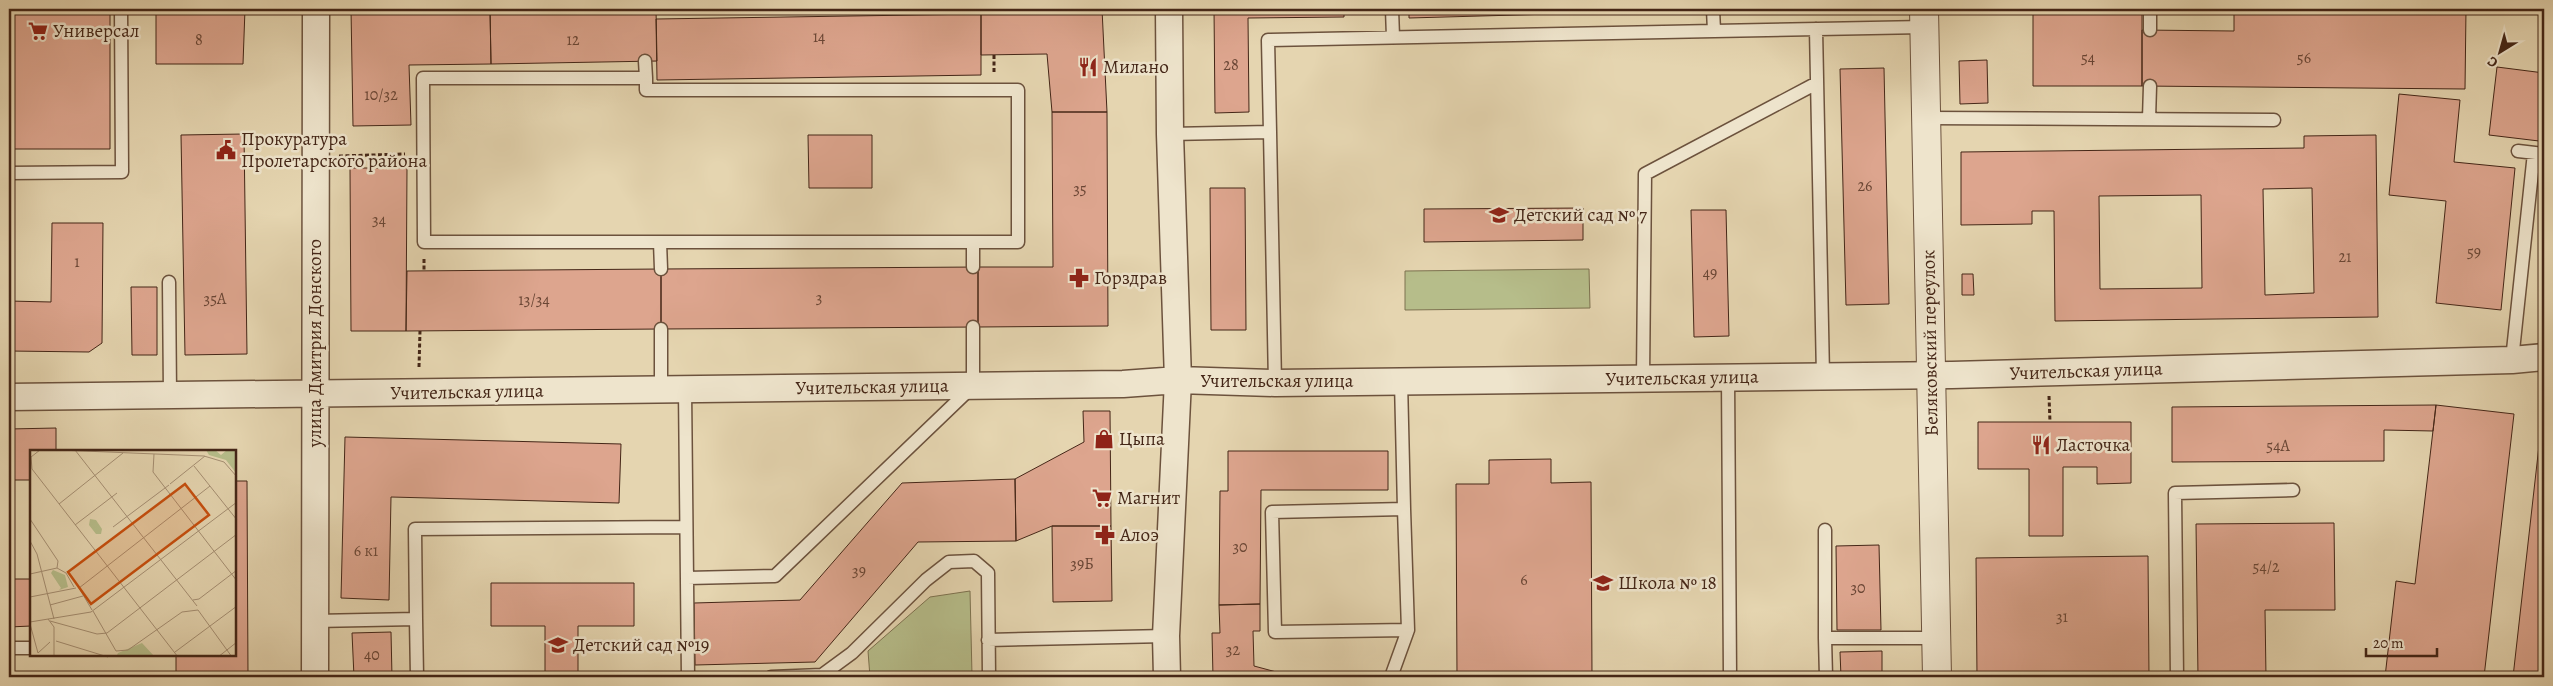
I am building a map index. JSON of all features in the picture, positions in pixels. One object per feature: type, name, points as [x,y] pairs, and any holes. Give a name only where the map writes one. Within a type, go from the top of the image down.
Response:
[{"type":"street","name":"улица Дмитрия Донского","points":[[315,677],[316,9]]},
{"type":"street","points":[[1167,677],[1166,636],[1178,380],[1170,134],[1169,9]]},
{"type":"street","name":"Беляковский переулок","points":[[1924,18],[1937,677]]},
{"type":"street","name":"Учительская улица","points":[[9,397],[1123,384],[1178,380],[1275,383],[1931,375],[2512,360],[2544,357]]},
{"type":"lane","points":[[9,173],[122,172],[121,9]]},
{"type":"lane","points":[[1392,9],[1393,37]]},
{"type":"lane","points":[[1713,9],[1714,31]]},
{"type":"lane","points":[[2150,9],[2150,30]]},
{"type":"lane","points":[[1275,383],[1268,40],[1816,29],[1924,18]]},
{"type":"lane","points":[[1816,29],[1824,376]]},
{"type":"lane","points":[[646,60],[646,78],[646,90],[1018,90],[1018,242],[424,242],[423,78],[646,78]]},
{"type":"lane","points":[[1643,378],[1645,174],[1817,83]]},
{"type":"lane","points":[[2149,119],[2150,86]]},
{"type":"lane","points":[[1926,118],[2274,120]]},
{"type":"lane","points":[[1170,134],[1270,132]]},
{"type":"lane","points":[[2512,360],[2539,154],[2518,152]]},
{"type":"lane","points":[[660,242],[660,269]]},
{"type":"lane","points":[[973,242],[973,267]]},
{"type":"lane","points":[[169,282],[170,395]]},
{"type":"lane","points":[[687,578],[775,576],[973,386],[973,327]]},
{"type":"lane","points":[[660,329],[673,389],[686,527],[688,677]]},
{"type":"lane","points":[[1728,377],[1730,677]]},
{"type":"lane","points":[[1391,677],[1408,630],[1401,381]]},
{"type":"lane","points":[[2177,677],[2175,493],[2294,490]]},
{"type":"lane","points":[[1404,509],[1272,512],[1275,632],[1408,630]]},
{"type":"lane","points":[[416,677],[415,529],[686,527]]},
{"type":"lane","points":[[1825,530],[1826,677]]},
{"type":"lane","points":[[771,677],[822,675],[852,653],[926,580],[949,562],[974,561],[988,573],[989,677]]},
{"type":"lane","points":[[315,621],[416,619]]},
{"type":"lane","points":[[988,640],[1166,636]]},
{"type":"lane","points":[[1826,638],[1936,638]]},
{"type":"lane","points":[[9,648],[30,648]]},
{"type":"path","points":[[315,156],[424,154]]},
{"type":"path","points":[[419,392],[420,331]]},
{"type":"path","points":[[2048,393],[2050,422]]},
{"type":"green space","points":[[1589,269],[1590,308],[1405,310],[1405,271]]},
{"type":"green space","points":[[970,591],[972,675],[870,677],[868,651],[930,597]]},
{"type":"building","points":[[156,9],[245,9],[243,64],[156,64]]},
{"type":"building","points":[[351,9],[490,9],[491,64],[409,65],[411,125],[353,126]]},
{"type":"building","points":[[490,9],[656,9],[657,61],[491,64]]},
{"type":"building","points":[[981,9],[1102,9],[1107,112],[1052,112],[1047,54],[981,55]]},
{"type":"building","points":[[1214,9],[1344,9],[1344,17],[1248,18],[1249,112],[1215,113]]},
{"type":"building","points":[[1409,9],[1660,9],[1660,11],[1409,18]]},
{"type":"building","points":[[2033,9],[2142,9],[2142,86],[2033,86]]},
{"type":"building","points":[[2234,9],[2466,9],[2465,89],[2142,86],[2142,30],[2234,31]]},
{"type":"building","points":[[9,12],[110,12],[110,149],[9,149]]},
{"type":"building","points":[[981,14],[981,75],[657,80],[656,19]]},
{"type":"building","points":[[1987,60],[1988,103],[1960,104],[1959,61]]},
{"type":"building","points":[[2497,67],[2544,73],[2544,103],[2539,141],[2489,135]]},
{"type":"building","points":[[1884,68],[1889,304],[1846,305],[1840,69]]},
{"type":"building","points":[[2399,94],[2460,100],[2454,162],[2515,168],[2501,310],[2436,303],[2446,201],[2389,195]]},
{"type":"building","points":[[1052,112],[1107,112],[1108,326],[978,327],[978,267],[1053,267]]},
{"type":"building","points":[[244,134],[247,354],[185,355],[181,135]]},
{"type":"building","points":[[808,135],[872,135],[872,188],[809,188]]},
{"type":"building","points":[[2376,135],[2378,317],[2055,321],[2054,211],[2032,211],[2032,224],[1961,225],[1961,152],[2304,148],[2304,136]],"holes":[[[2312,188],[2314,293],[2265,295],[2263,189]],[[2201,195],[2202,288],[2100,289],[2099,196]]]},
{"type":"building","points":[[350,168],[407,168],[406,331],[351,331]]},
{"type":"building","points":[[1210,188],[1245,188],[1246,330],[1211,330]]},
{"type":"building","points":[[1583,208],[1583,240],[1424,242],[1424,209]]},
{"type":"building","points":[[1691,210],[1726,210],[1729,336],[1694,337]]},
{"type":"building","points":[[52,223],[103,223],[102,343],[89,352],[9,351],[9,301],[51,302]]},
{"type":"building","points":[[978,267],[978,327],[661,329],[661,269]]},
{"type":"building","points":[[661,269],[661,329],[406,331],[407,271]]},
{"type":"building","points":[[1962,274],[1973,274],[1974,295],[1962,295]]},
{"type":"building","points":[[131,287],[157,287],[157,355],[132,355]]},
{"type":"building","points":[[2544,401],[2544,677],[2513,677]]},
{"type":"building","points":[[2436,405],[2514,414],[2484,677],[2385,677],[2396,581],[2415,584]]},
{"type":"building","points":[[2436,405],[2433,431],[2384,430],[2384,461],[2172,462],[2172,407]]},
{"type":"building","points":[[1083,411],[1110,411],[1111,526],[1052,526],[1016,541],[1015,479],[1084,442]]},
{"type":"building","points":[[1978,422],[2131,422],[2131,483],[2097,484],[2097,467],[2063,467],[2063,536],[2029,536],[2029,469],[1978,469]]},
{"type":"building","points":[[56,428],[56,450],[30,450],[30,480],[9,480],[9,429]]},
{"type":"building","points":[[345,437],[621,444],[619,503],[391,497],[389,600],[341,598]]},
{"type":"building","points":[[1228,451],[1388,451],[1388,490],[1261,490],[1260,604],[1219,605],[1220,491],[1228,491]]},
{"type":"building","points":[[1551,459],[1551,483],[1591,482],[1592,677],[1457,677],[1456,484],[1489,484],[1489,460]]},
{"type":"building","points":[[1015,479],[1016,541],[918,542],[815,662],[695,665],[694,603],[800,600],[902,483]]},
{"type":"building","points":[[236,481],[247,481],[248,677],[176,677],[176,656],[236,656]]},
{"type":"building","points":[[2334,523],[2335,610],[2265,610],[2266,677],[2198,677],[2196,524]]},
{"type":"building","points":[[1052,526],[1111,526],[1112,601],[1053,602]]},
{"type":"building","points":[[1879,545],[1881,630],[1837,630],[1836,546]]},
{"type":"building","points":[[2148,556],[2149,677],[1977,677],[1976,558]]},
{"type":"building","points":[[9,579],[30,579],[30,626],[9,627]]},
{"type":"building","points":[[491,583],[634,583],[634,626],[578,626],[578,677],[545,677],[545,626],[491,626]]},
{"type":"building","points":[[1260,604],[1260,631],[1253,631],[1254,666],[1295,677],[1213,677],[1212,633],[1220,633],[1219,605]]},
{"type":"building","points":[[391,632],[392,677],[354,677],[352,633]]},
{"type":"building","points":[[1882,651],[1882,677],[1841,677],[1840,652]]},
{"type":"building","points":[[2337,674],[2369,677],[2337,677]]},
{"type":"place","name":"Универсал","points":[[38,31]]},
{"type":"place","name":"Милано","points":[[1088,67]]},
{"type":"place","name":"Прокуратура Пролетарского района","points":[[226,150]]},
{"type":"place","name":"Детский сад № 7","points":[[1499,215]]},
{"type":"place","name":"Горздрав","points":[[1079,278]]},
{"type":"place","name":"Цыпа","points":[[1104,439]]},
{"type":"place","name":"Ласточка","points":[[2041,445]]},
{"type":"place","name":"Магнит","points":[[1102,498]]},
{"type":"place","name":"Алоэ","points":[[1105,535]]},
{"type":"place","name":"Школа № 18","points":[[1603,583]]},
{"type":"place","name":"Детский сад №19","points":[[558,645]]}]
